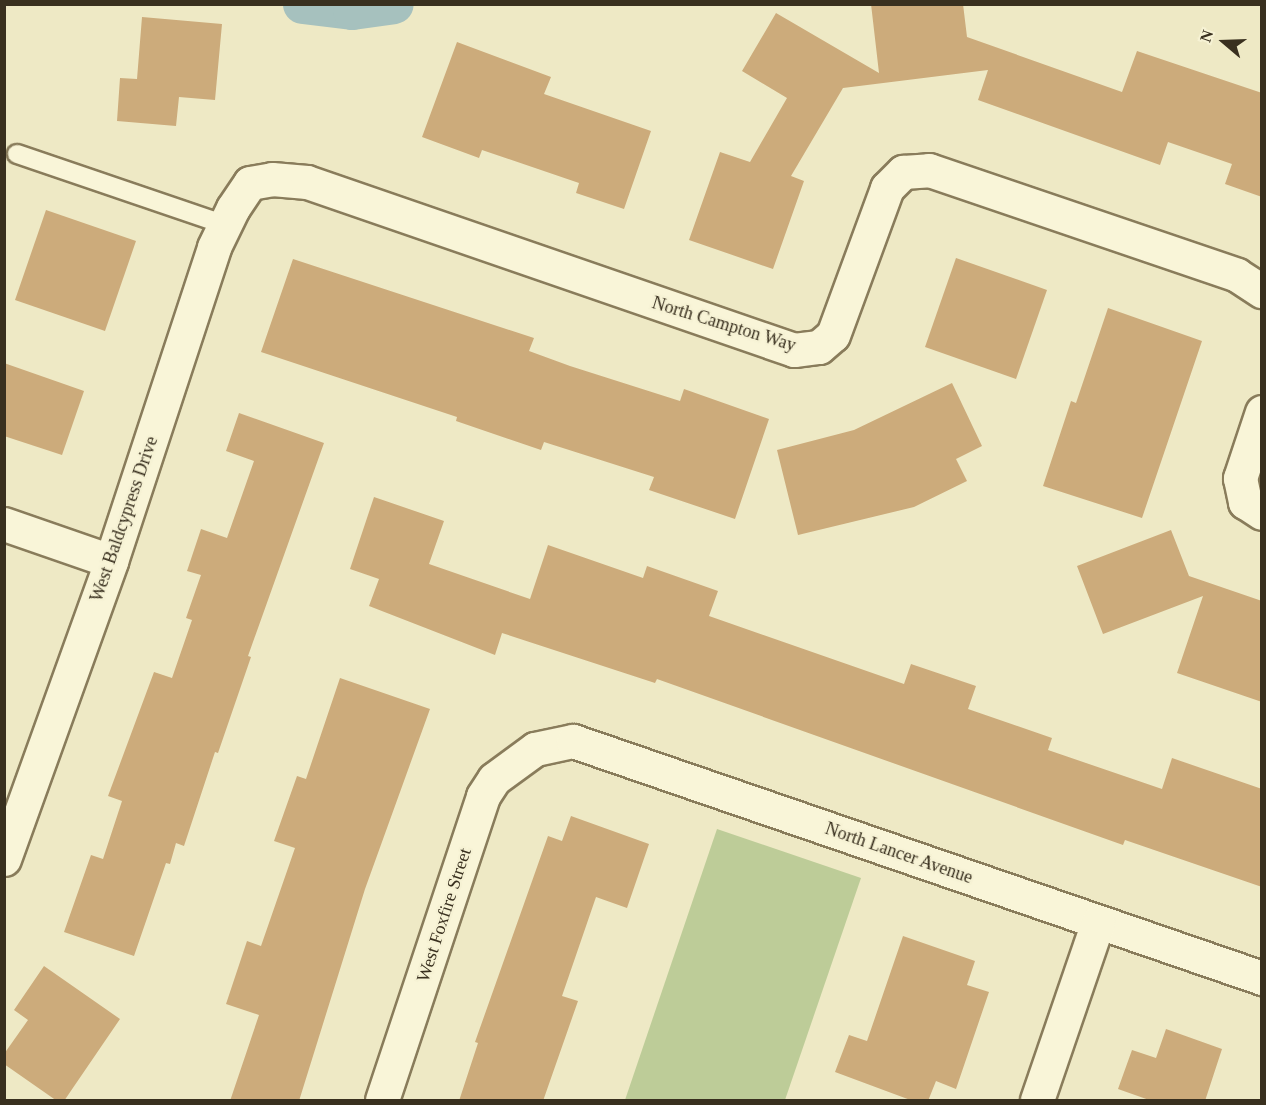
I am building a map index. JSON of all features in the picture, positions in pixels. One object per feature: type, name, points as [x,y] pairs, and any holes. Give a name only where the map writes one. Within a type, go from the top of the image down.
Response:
[{"type":"street","name":"North Campton Way","points":[[250,183],[272,179],[307,182],[795,350],[819,347],[833,335],[887,188],[903,172],[929,170],[1237,275],[1262,291]]},
{"type":"street","name":"West Baldcypress Drive","points":[[4,859],[111,561],[214,247],[250,183]]},
{"type":"street","points":[[1262,411],[1240,478],[1245,502],[1262,513]]},
{"type":"street","points":[[4,524],[111,561]]},
{"type":"street","name":"North Lancer Avenue","points":[[535,748],[573,741],[1262,978]]},
{"type":"street","name":"West Foxfire Street","points":[[382,1101],[483,796],[494,779],[535,748]]},
{"type":"street","points":[[1037,1101],[1098,922]]},
{"type":"lane","points":[[17,154],[225,225]]},
{"type":"green space","points":[[717,829],[861,878],[785,1100],[625,1100]]},
{"type":"building","points":[[871,4],[963,4],[967,37],[1122,92],[1137,51],[1262,93],[1262,197],[1225,184],[1232,164],[1168,142],[1160,165],[978,100],[988,70],[843,88],[791,176],[804,181],[773,269],[689,240],[720,152],[750,162],[787,98],[742,71],[776,13],[879,73]]},
{"type":"building","points":[[142,17],[222,24],[215,100],[179,97],[176,126],[117,121],[120,78],[137,79]]},
{"type":"building","points":[[457,42],[551,77],[544,94],[651,131],[624,209],[576,193],[579,183],[482,150],[479,158],[422,137]]},
{"type":"building","points":[[46,210],[136,241],[105,331],[15,300]]},
{"type":"building","points":[[956,258],[1047,290],[1016,379],[925,347]]},
{"type":"building","points":[[293,259],[534,338],[529,351],[570,366],[680,401],[684,389],[769,419],[735,519],[649,490],[654,477],[544,442],[541,450],[456,421],[457,417],[261,352]]},
{"type":"building","points":[[1108,308],[1202,341],[1142,518],[1043,486],[1071,401],[1076,403]]},
{"type":"building","points":[[4,363],[84,391],[62,455],[4,436]]},
{"type":"building","points":[[952,383],[982,446],[956,459],[967,481],[914,507],[798,535],[777,450],[854,430]]},
{"type":"building","points":[[239,413],[324,443],[248,656],[251,657],[218,753],[215,752],[184,846],[176,843],[170,864],[166,863],[134,956],[64,932],[91,855],[103,859],[122,801],[108,796],[154,672],[172,678],[192,620],[186,618],[201,575],[187,571],[201,529],[227,538],[254,461],[226,451]]},
{"type":"building","points":[[374,497],[444,521],[429,564],[530,599],[548,545],[643,578],[647,566],[718,591],[709,616],[904,684],[911,664],[976,686],[968,709],[1052,738],[1048,750],[1162,789],[1172,758],[1262,789],[1262,887],[1125,840],[1123,845],[657,679],[655,683],[502,633],[495,655],[369,606],[379,579],[350,569]]},
{"type":"building","points":[[1171,530],[1189,576],[1262,601],[1262,702],[1177,673],[1203,596],[1103,634],[1077,566]]},
{"type":"building","points":[[340,678],[430,709],[365,889],[299,1101],[230,1101],[259,1015],[226,1004],[247,941],[261,946],[295,848],[274,841],[297,776],[306,779]]},
{"type":"building","points":[[571,816],[649,844],[627,908],[596,897],[562,996],[578,1001],[543,1101],[459,1101],[478,1043],[475,1042],[548,836],[562,841]]},
{"type":"building","points":[[903,936],[975,961],[967,985],[989,992],[956,1089],[936,1081],[928,1101],[913,1101],[835,1072],[849,1035],[867,1041]]},
{"type":"building","points":[[44,966],[120,1019],[64,1101],[57,1101],[4,1064],[4,1054],[28,1020],[14,1010]]},
{"type":"building","points":[[1166,1029],[1222,1049],[1205,1101],[1152,1101],[1118,1089],[1132,1050],[1156,1058]]},
{"type":"waterway","points":[[302,4],[352,10],[394,4]]}]
